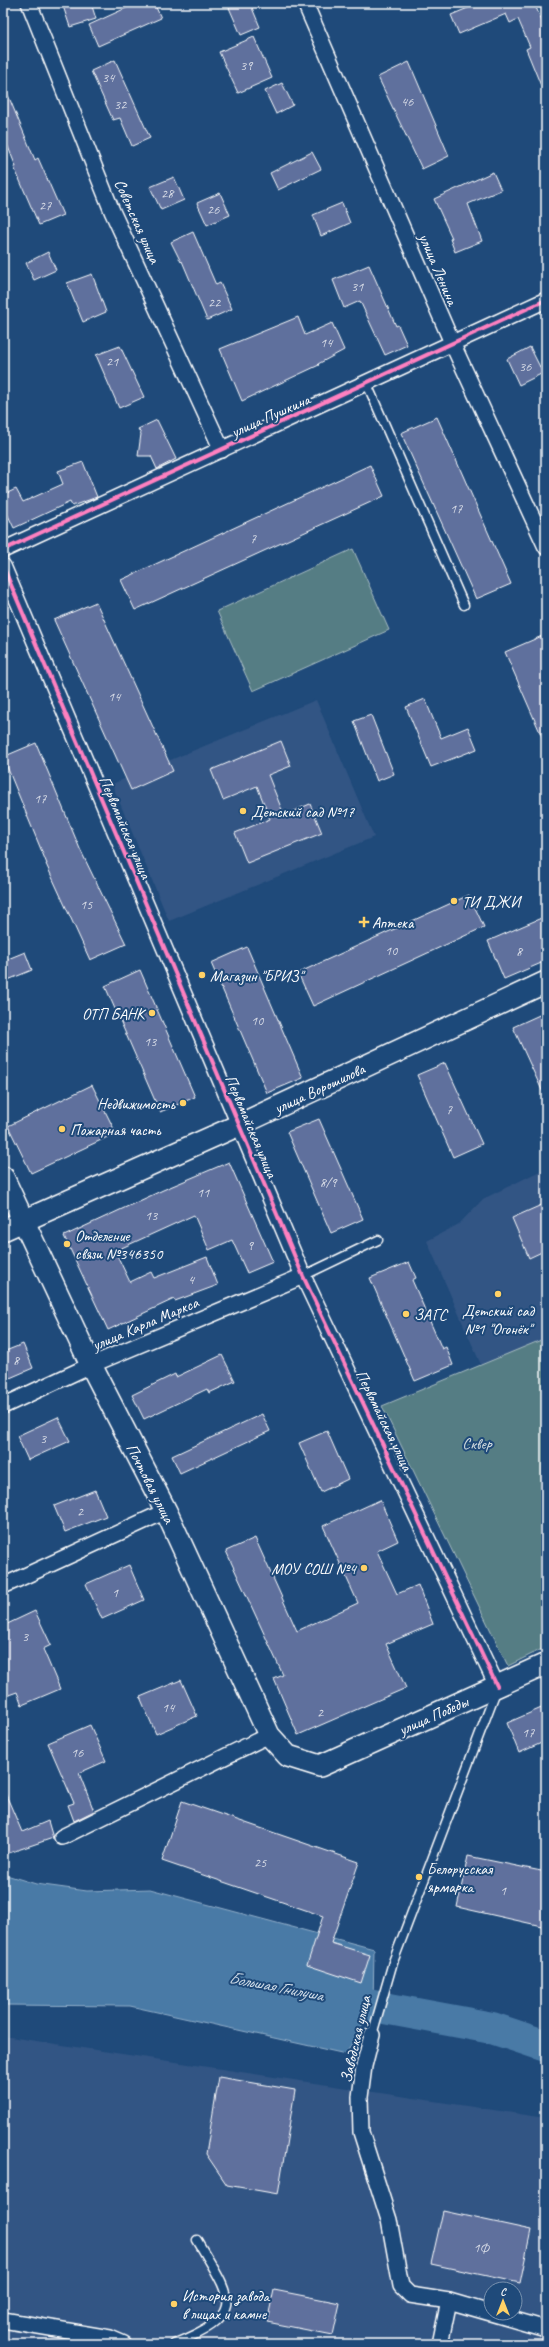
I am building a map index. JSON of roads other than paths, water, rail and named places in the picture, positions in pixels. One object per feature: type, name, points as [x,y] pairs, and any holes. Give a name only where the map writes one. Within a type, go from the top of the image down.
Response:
[{"type":"main road","name":"улица Ворошилова","points":[[3,1230],[239,1125],[546,982]]},
{"type":"main road","name":"Почтовая улица","points":[[3,1177],[22,1221],[91,1365],[166,1511],[269,1735],[288,1756],[320,1766]]},
{"type":"main road","name":"улица Победы","points":[[320,1766],[546,1664]]},
{"type":"street","name":"Советская улица","points":[[29,3],[112,211],[222,450]]},
{"type":"street","name":"улица Ленина","points":[[305,3],[452,345],[546,547]]},
{"type":"street","name":"улица Пушкина","points":[[3,550],[452,345],[546,300]]},
{"type":"street","name":"Первомайская улица","points":[[3,566],[303,1276],[497,1686]]},
{"type":"street","name":"улица Карла Маркса","points":[[3,1406],[91,1365],[303,1276]]},
{"type":"street","points":[[3,1586],[166,1511]]},
{"type":"street","points":[[62,1837],[269,1735]]},
{"type":"street","name":"Заводская улица","points":[[372,2036],[364,2066],[360,2097],[361,2132],[389,2220],[401,2286],[410,2294],[449,2300],[546,2329]]},
{"type":"street","points":[[440,2344],[449,2300]]},
{"type":"street","points":[[3,2320],[110,2338],[124,2344]]},
{"type":"lane","points":[[367,384],[464,605]]},
{"type":"lane","points":[[303,1276],[378,1240]]},
{"type":"lane","name":"Заводская улица","points":[[372,2036],[393,1962],[497,1686]]},
{"type":"lane","points":[[174,2344],[211,2328],[227,2307],[227,2298],[221,2281],[197,2240]]},
{"type":"water","points":[[3,1874],[36,1884],[87,1891],[150,1889],[374,1949],[373,2006],[346,2054],[130,2006],[3,2005]]},
{"type":"waterway","name":"Большая Гнилуша","points":[[330,1998],[492,2028],[546,2046]]},
{"type":"place","name":"Детский сад №17","points":[[243,811]]},
{"type":"place","name":"ТИ ДЖИ","points":[[454,901]]},
{"type":"place","name":"Аптека","points":[[364,922]]},
{"type":"place","name":"Магазин \"БРИЗ\"","points":[[202,975]]},
{"type":"place","name":"ОТП БАНК","points":[[152,1013]]},
{"type":"place","name":"Недвижимость","points":[[183,1103]]},
{"type":"place","name":"Пожарная часть","points":[[62,1129]]},
{"type":"place","name":"Отделение связи №346350","points":[[67,1244]]},
{"type":"place","name":"Детский сад №1 \"Огонёк\"","points":[[498,1294]]},
{"type":"place","name":"ЗАГС","points":[[406,1314]]},
{"type":"place","name":"МОУ СОШ №4","points":[[364,1568]]},
{"type":"place","name":"Белорусская ярмарка","points":[[419,1877]]},
{"type":"place","name":"История завода в лицах и камне","points":[[174,2304]]},
{"type":"park label","name":"Сквер","points":[[477,1443]]}]
